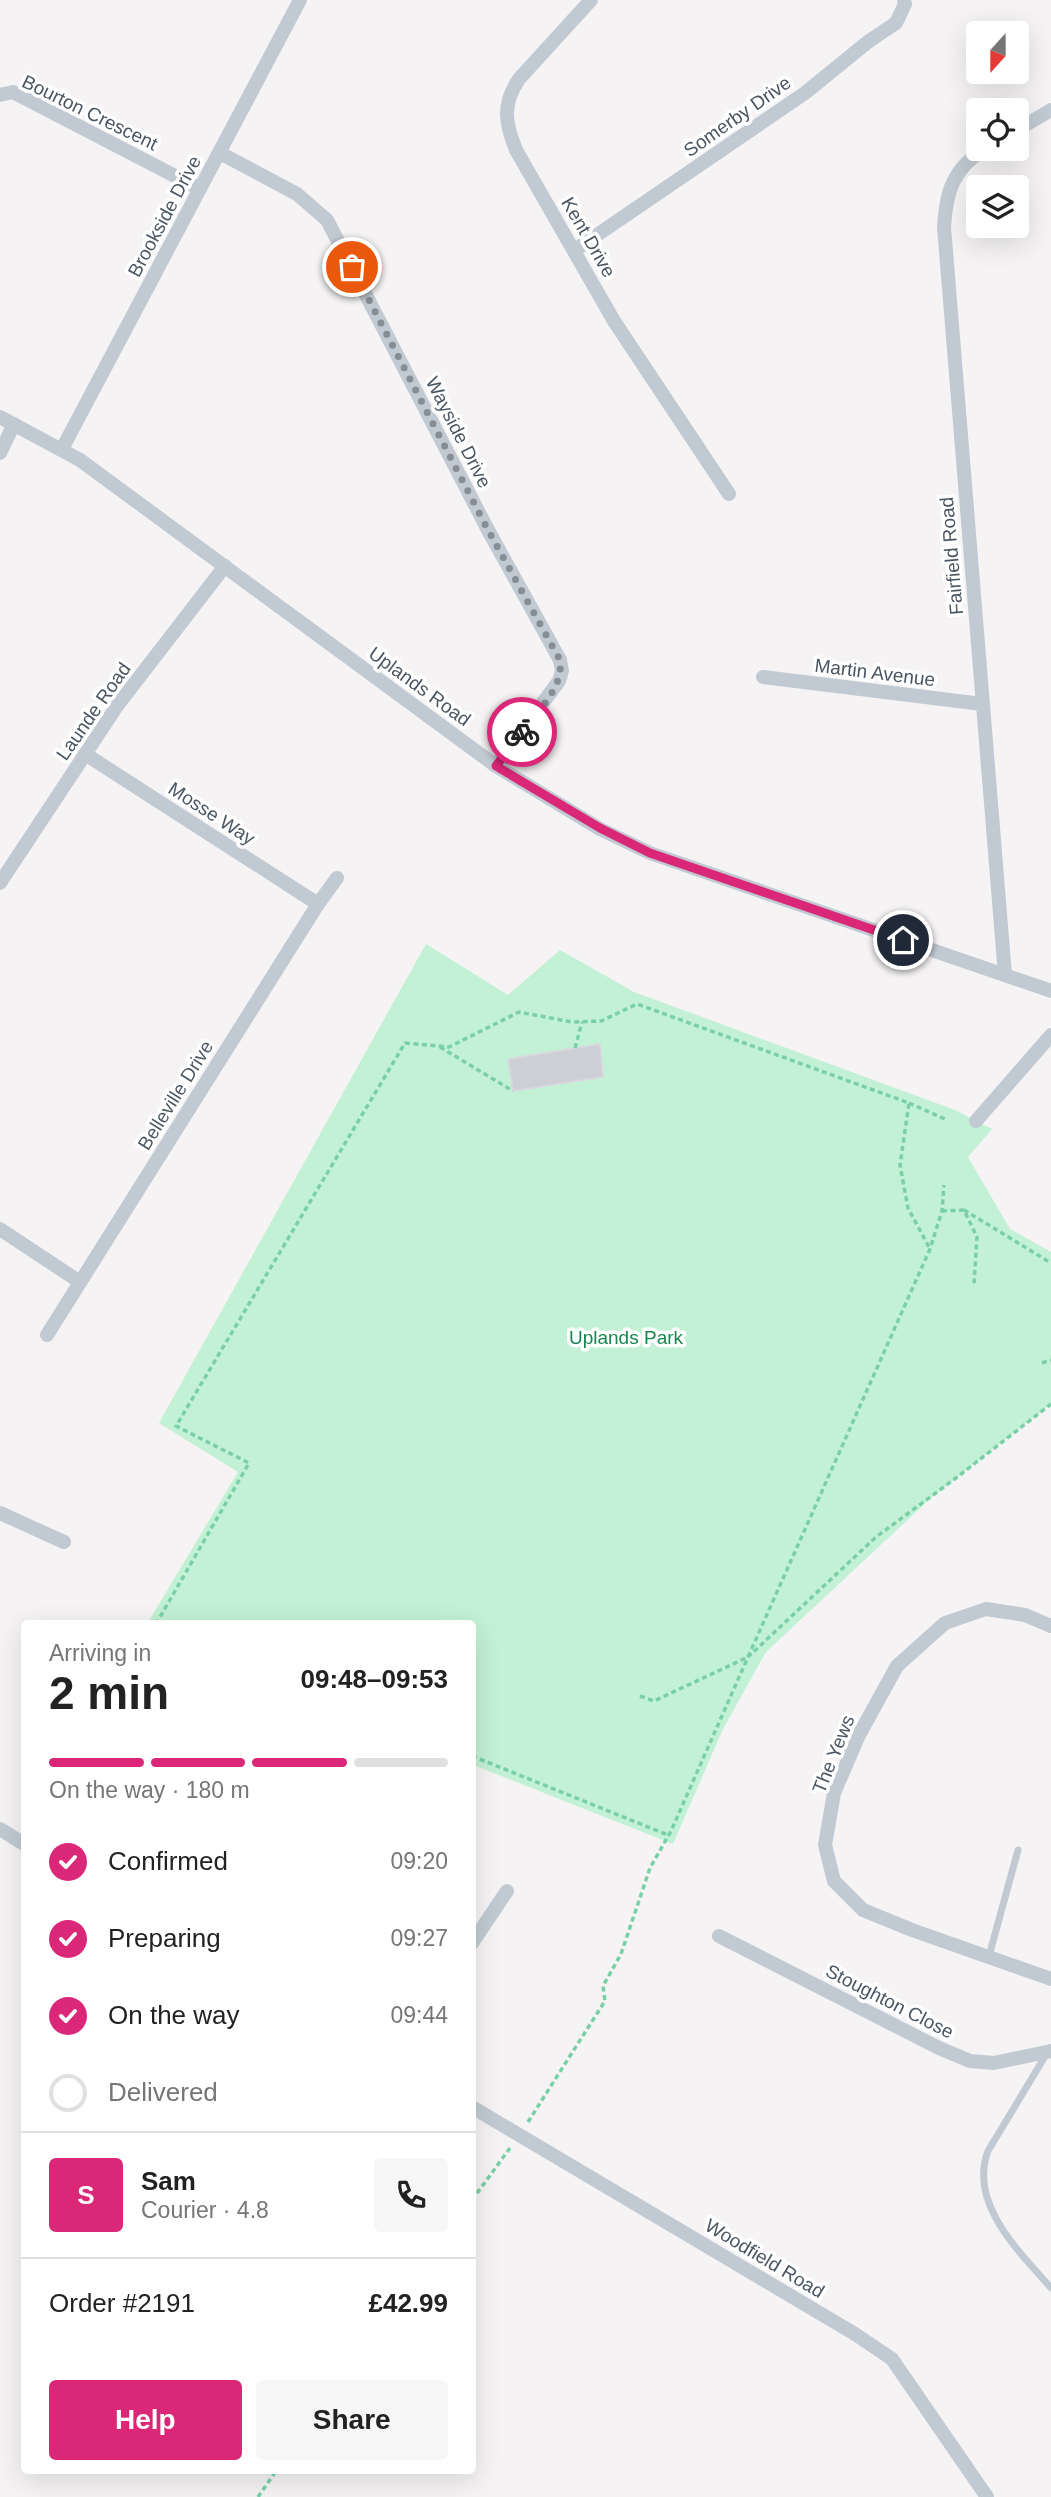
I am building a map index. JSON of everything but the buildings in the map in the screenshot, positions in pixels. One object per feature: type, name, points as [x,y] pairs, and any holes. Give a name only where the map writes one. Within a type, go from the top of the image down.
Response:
[{"type":"street","name":"Brookside Drive","points":[[62,449],[300,0]]},
{"type":"street","name":"Kent Drive","points":[[591,0],[519,79],[511,91],[506,118],[516,150],[614,321],[729,494]]},
{"type":"street","name":"Somerby Drive","points":[[575,250],[805,93],[869,41],[896,23],[905,4],[904,0]]},
{"type":"street","name":"Bourton Crescent","points":[[0,95],[13,92],[201,189]]},
{"type":"street","points":[[1029,123],[1051,110]]},
{"type":"street","name":"Wayside Drive","points":[[220,153],[297,194],[327,220],[488,530],[560,660],[562,671],[559,681],[496,766]]},
{"type":"street","name":"Fairfield Road","points":[[969,161],[953,179],[945,201],[944,228],[1004,975]]},
{"type":"street","name":"Uplands Road","points":[[0,417],[62,449],[496,766],[600,828],[650,853],[1051,991]]},
{"type":"street","points":[[0,453],[14,424]]},
{"type":"street","name":"Launde Road","points":[[0,883],[117,706],[225,566]]},
{"type":"street","name":"Martin Avenue","points":[[763,677],[982,704]]},
{"type":"street","name":"Mosse Way","points":[[85,754],[318,904]]},
{"type":"street","name":"Belleville Drive","points":[[47,1335],[318,904],[337,878]]},
{"type":"street","points":[[976,1121],[1051,1035]]},
{"type":"street","points":[[0,1229],[80,1282]]},
{"type":"street","points":[[0,1513],[64,1542]]},
{"type":"street","name":"The Yews","points":[[1051,1626],[1025,1615],[986,1609],[945,1623],[897,1667],[859,1735],[834,1793],[825,1845],[834,1881],[863,1910],[1051,1979]]},
{"type":"street","points":[[0,1829],[21,1841]]},
{"type":"street","points":[[476,1937],[506,1891]]},
{"type":"street","name":"Stoughton Close","points":[[719,1937],[970,2061],[994,2063],[1049,2051]]},
{"type":"street","name":"Woodfield Road","points":[[476,2109],[855,2333],[892,2360],[988,2497]]},
{"type":"lane","points":[[989,1957],[1018,1850]]},
{"type":"lane","points":[[1049,2051],[988,2151],[983,2165],[990,2203],[1008,2241],[1051,2288]]},
{"type":"path","points":[[158,1620],[249,1463],[176,1426],[405,1043],[449,1047],[519,1012],[582,1022],[601,1021],[637,1004],[909,1102],[945,1119]]},
{"type":"path","points":[[575,1048],[582,1022]]},
{"type":"path","points":[[438,1046],[513,1091]]},
{"type":"path","points":[[909,1102],[900,1165],[908,1208],[930,1249]]},
{"type":"path","points":[[476,2195],[520,2135],[605,2001],[603,1986],[621,1954],[650,1868],[668,1835],[930,1249],[942,1211],[944,1185]]},
{"type":"path","points":[[942,1211],[964,1210],[1051,1263]]},
{"type":"path","points":[[964,1210],[976,1237],[974,1284]]},
{"type":"path","points":[[1042,1363],[1051,1360]]},
{"type":"path","points":[[640,1696],[654,1701],[748,1657],[876,1537],[1051,1404]]},
{"type":"path","points":[[476,1758],[668,1835]]},
{"type":"path","points":[[258,2497],[274,2474]]},
{"type":"green space","name":"Uplands Park","points":[[426,944],[508,995],[560,950],[634,992],[955,1110],[992,1129],[968,1157],[1010,1229],[1051,1252],[1051,1404],[931,1498],[766,1652],[723,1729],[673,1844],[476,1766],[476,1620],[149,1620],[238,1472],[159,1423]]},
{"type":"way so far","points":[[352,267],[488,530],[560,660],[562,671],[559,681],[522,732]]},
{"type":"route","points":[[522,732],[496,766],[600,828],[650,853],[903,940]]}]
